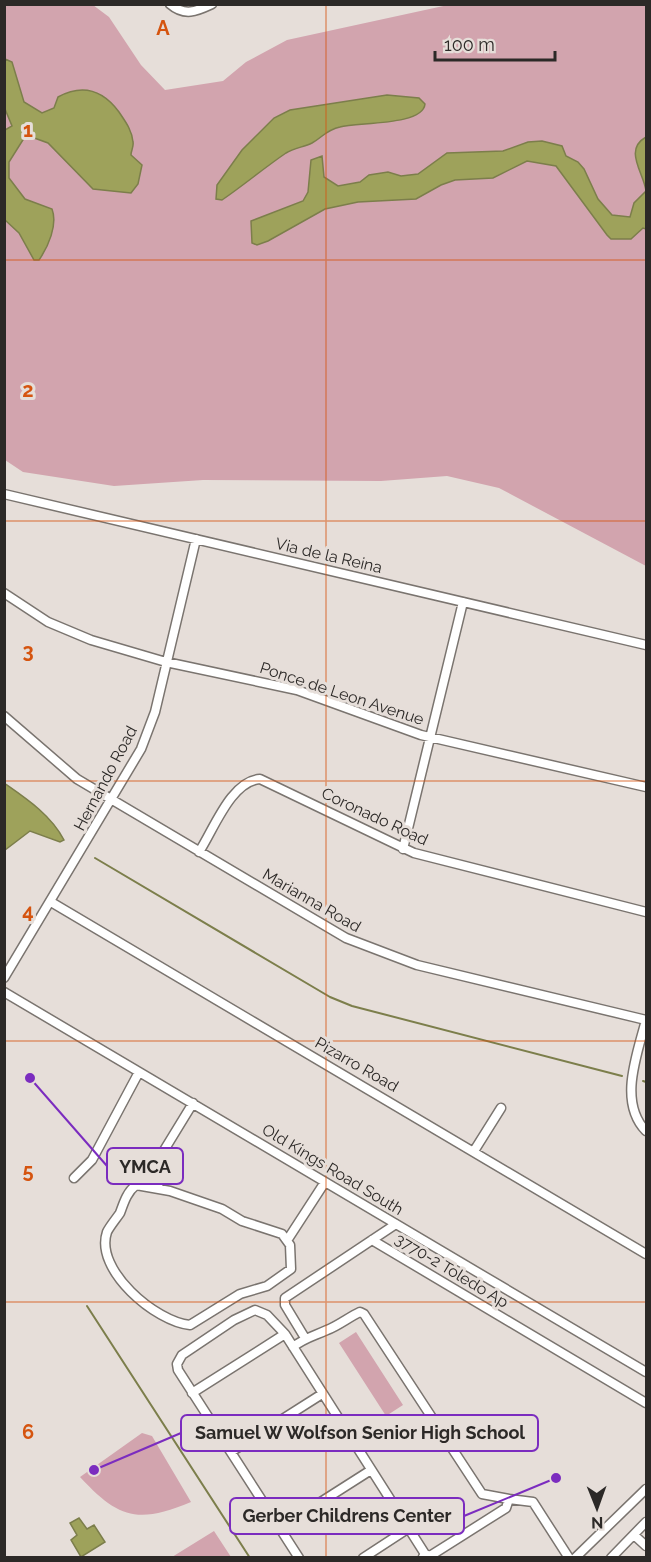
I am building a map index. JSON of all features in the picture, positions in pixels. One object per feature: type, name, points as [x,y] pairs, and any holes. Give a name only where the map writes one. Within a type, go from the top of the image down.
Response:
[{"type":"street","points":[[170,4],[176,10],[190,13],[212,4]]},
{"type":"street","name":"Via de la Reina","points":[[4,494],[646,645]]},
{"type":"street","name":"Hernando Road","points":[[4,978],[51,902],[144,741],[196,539]]},
{"type":"street","name":"Ponce de Leon Avenue","points":[[4,593],[68,632],[166,662],[297,690],[430,737],[646,787]]},
{"type":"street","points":[[403,849],[463,602]]},
{"type":"street","name":"Marianna Road","points":[[4,716],[77,779],[323,926],[381,953],[417,965],[646,1020]]},
{"type":"street","name":"Coronado Road","points":[[199,852],[236,791],[247,781],[260,779],[403,849],[431,859],[646,912]]},
{"type":"street","name":"Pizarro Road","points":[[51,902],[646,1254]]},
{"type":"street","name":"Old Kings Road South","points":[[4,992],[646,1372]]},
{"type":"street","points":[[646,1020],[631,1093],[634,1114],[646,1131]]},
{"type":"street","points":[[74,1178],[92,1160],[139,1072]]},
{"type":"street","points":[[158,1188],[163,1152],[193,1103]]},
{"type":"street","points":[[474,1151],[501,1108]]},
{"type":"street","points":[[288,1239],[282,1234],[243,1221],[222,1209],[158,1188],[136,1185],[128,1191],[117,1218],[107,1232],[106,1240],[108,1259],[138,1300],[148,1309],[165,1318],[190,1325],[240,1294],[261,1288],[286,1275],[291,1269],[288,1239],[325,1182]]},
{"type":"street","points":[[372,1240],[396,1224]]},
{"type":"street","name":"3770-2 Toledo Ap","points":[[305,1338],[285,1305],[285,1298],[372,1240],[646,1403]]},
{"type":"street","points":[[299,1557],[178,1370],[177,1364],[182,1355],[255,1310],[267,1315],[285,1334],[409,1528],[424,1556],[429,1556],[506,1508],[509,1499]]},
{"type":"street","points":[[293,1347],[305,1338],[360,1312],[364,1314],[482,1494],[533,1502],[569,1557]]},
{"type":"street","points":[[192,1393],[285,1334]]},
{"type":"street","points":[[231,1452],[322,1394]]},
{"type":"street","points":[[280,1528],[371,1470]]},
{"type":"street","points":[[575,1557],[646,1489]]},
{"type":"street","points":[[611,1557],[646,1522]]},
{"type":"street","points":[[363,1557],[409,1528]]},
{"type":"street","points":[[634,1535],[646,1546]]},
{"type":"shaded area","points":[[4,5],[93,5],[109,17],[141,65],[165,90],[223,81],[246,62],[287,40],[448,5],[646,5],[646,566],[499,488],[447,476],[381,481],[203,480],[114,486],[23,472],[5,460]]},
{"type":"shaded area","points":[[5,59],[12,62],[24,102],[42,113],[54,108],[58,97],[75,91],[91,91],[106,98],[128,126],[133,144],[131,155],[142,165],[138,184],[131,193],[93,189],[48,143],[26,135],[9,162],[9,178],[25,199],[52,209],[53,229],[46,249],[39,260],[34,260],[19,233],[5,220],[5,130],[12,126],[5,109]]},
{"type":"shaded area","points":[[387,95],[419,98],[425,104],[421,111],[402,120],[348,125],[331,130],[312,143],[286,153],[222,200],[216,199],[217,185],[242,150],[274,118],[290,110]]},
{"type":"shaded area","points":[[646,137],[646,191],[635,155],[639,142]]},
{"type":"shaded area","points":[[542,141],[562,146],[566,156],[578,162],[584,169],[598,199],[612,215],[630,217],[634,203],[646,191],[646,229],[643,228],[631,239],[611,239],[556,166],[527,161],[493,178],[455,180],[416,199],[358,202],[325,209],[268,241],[257,245],[252,243],[251,221],[303,201],[308,192],[311,160],[322,156],[324,177],[338,186],[360,182],[369,175],[388,172],[401,176],[418,174],[447,153],[503,151],[528,142]]},
{"type":"shaded area","points":[[4,783],[30,801],[45,815],[64,840],[60,842],[30,831],[5,850]]},
{"type":"shaded area","points":[[356,1332],[403,1405],[386,1416],[339,1343]]},
{"type":"shaded area","points":[[142,1433],[152,1436],[191,1502],[157,1513],[130,1514],[106,1502],[80,1477]]},
{"type":"shaded area","points":[[79,1518],[87,1529],[94,1525],[105,1542],[81,1557],[71,1540],[77,1535],[70,1523]]},
{"type":"shaded area","points":[[214,1531],[231,1557],[172,1557]]},
{"type":"waterway","points":[[95,858],[330,997],[352,1006],[622,1076]]},
{"type":"waterway","points":[[87,1306],[250,1558]]},
{"type":"place","name":"YMCA","points":[[30,1078]]},
{"type":"place","name":"Samuel W Wolfson Senior High School","points":[[94,1470]]},
{"type":"place","name":"Gerber Childrens Center","points":[[556,1478]]}]
